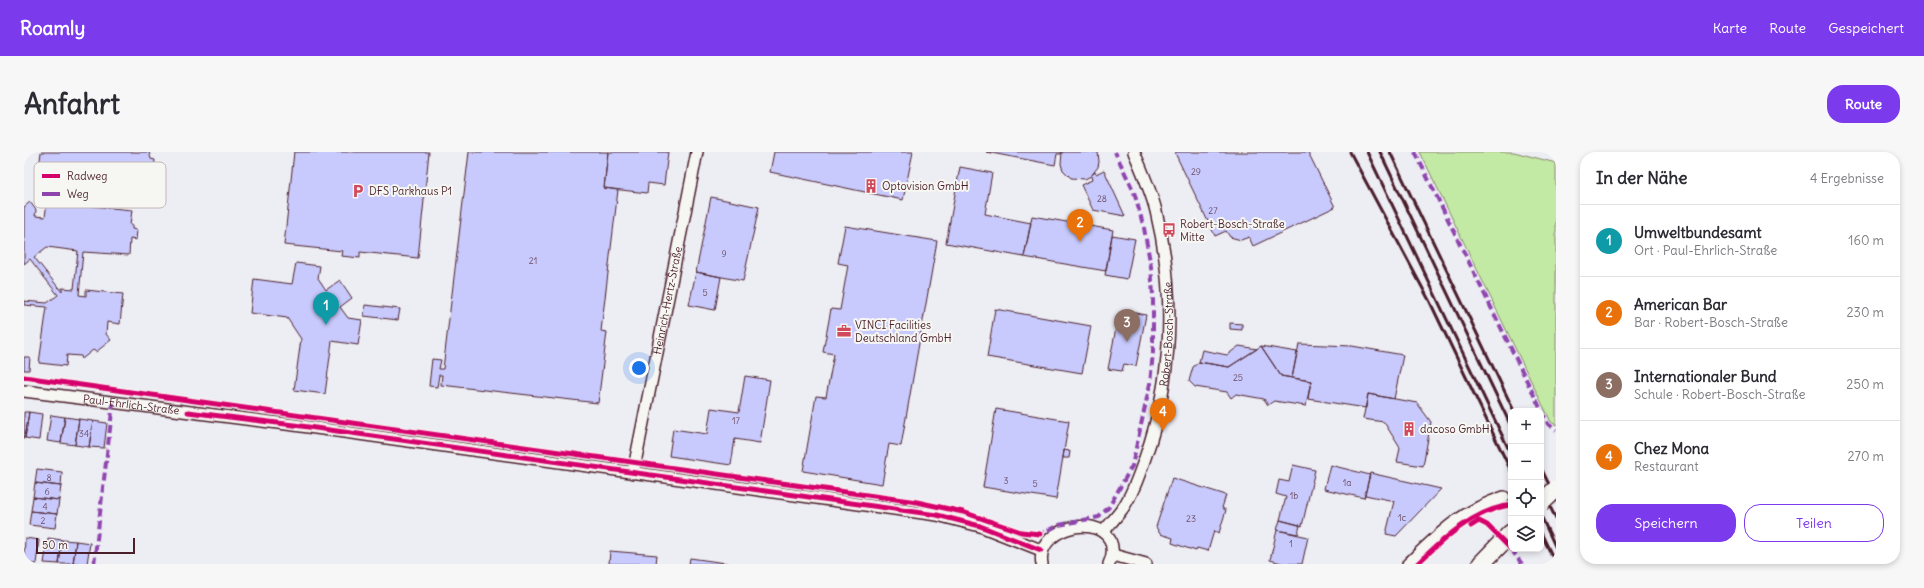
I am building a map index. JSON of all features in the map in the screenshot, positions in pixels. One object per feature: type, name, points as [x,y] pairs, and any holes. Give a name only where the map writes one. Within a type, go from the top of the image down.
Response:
[{"type":"main road","points":[[1544,500],[1556,489]]},
{"type":"main road","points":[[1482,564],[1508,536]]},
{"type":"street","name":"Heinrich-Hertz-Straße","points":[[633,473],[697,152]]},
{"type":"street","name":"Robert-Bosch-Straße","points":[[1104,531],[1123,508],[1132,493],[1141,470],[1152,438],[1169,357],[1168,296],[1161,233],[1151,194],[1134,152]]},
{"type":"street","name":"Paul-Ehrlich-Straße","points":[[24,391],[294,425],[938,515],[980,526],[1041,550]]},
{"type":"street","points":[[1408,564],[1449,525],[1481,505],[1504,497]]},
{"type":"street","points":[[1042,564],[1041,550],[1047,541],[1059,533],[1088,526],[1104,531],[1111,542],[1111,560],[1146,564]]},
{"type":"green space","points":[[1420,152],[1514,152],[1556,163],[1556,425],[1551,422]]},
{"type":"building","points":[[41,152],[149,152],[151,159],[155,160],[155,162],[40,162]]},
{"type":"building","name":"DFS Parkhaus P1","points":[[294,152],[429,152],[418,258],[360,252],[360,258],[341,256],[342,251],[284,245]]},
{"type":"building","points":[[469,152],[608,152],[604,188],[618,190],[601,331],[607,332],[598,403],[441,385],[442,375],[439,375],[437,387],[429,386],[432,359],[441,360],[439,369],[443,369]]},
{"type":"building","points":[[608,152],[668,152],[664,185],[648,183],[647,193],[604,188]]},
{"type":"building","name":"Optovision GmbH","points":[[774,152],[913,152],[903,200],[770,172]]},
{"type":"building","points":[[986,152],[1062,152],[1061,154],[1057,154],[1055,165]]},
{"type":"building","points":[[1062,152],[1098,152],[1098,167],[1091,176],[1085,179],[1071,178],[1063,170],[1061,164]]},
{"type":"building","points":[[1308,152],[1335,207],[1253,246],[1249,237],[1241,240],[1230,237],[1226,231],[1215,236],[1175,153]]},
{"type":"building","points":[[960,167],[992,173],[985,214],[1031,223],[1024,257],[946,243]]},
{"type":"building","points":[[1104,170],[1125,216],[1093,210],[1081,185],[1092,180],[1091,176],[1095,172],[1096,174]]},
{"type":"building","points":[[711,197],[759,207],[743,281],[696,272]]},
{"type":"building","points":[[30,202],[36,210],[35,216],[45,217],[46,208],[112,208],[132,210],[130,225],[132,225],[132,229],[137,230],[136,240],[130,239],[129,255],[83,252],[79,295],[86,296],[86,290],[123,294],[120,324],[107,322],[106,334],[111,340],[96,352],[93,350],[82,359],[81,356],[67,355],[66,366],[39,363],[47,307],[24,305],[24,301],[47,303],[58,295],[30,259],[24,264],[24,207]],"holes":[[[47,247],[78,251],[74,289],[62,288],[62,292],[34,257]]]},
{"type":"building","points":[[1032,216],[1113,230],[1106,271],[1024,257]]},
{"type":"building","points":[[845,226],[937,241],[901,446],[889,444],[882,484],[803,471],[816,396],[826,397],[834,354],[823,352],[831,309],[840,310],[848,265],[838,263]]},
{"type":"building","points":[[1112,235],[1135,239],[1127,279],[1105,275]]},
{"type":"building","points":[[296,263],[320,266],[318,278],[326,290],[340,280],[352,298],[340,307],[348,318],[362,320],[358,345],[332,341],[325,394],[294,390],[301,339],[287,318],[250,313],[254,279],[292,284]]},
{"type":"building","points":[[696,272],[721,277],[715,310],[689,305]]},
{"type":"building","points":[[365,305],[400,309],[398,320],[364,316]]},
{"type":"building","points":[[995,309],[1091,326],[1082,373],[987,357]]},
{"type":"building","points":[[1132,312],[1146,315],[1136,366],[1124,364],[1122,371],[1108,369],[1118,318],[1130,320]]},
{"type":"building","points":[[1230,323],[1242,324],[1242,330],[1230,329]]},
{"type":"building","points":[[1299,344],[1352,346],[1403,355],[1394,399],[1368,394],[1366,408],[1308,399],[1311,381],[1292,378]]},
{"type":"building","points":[[1239,346],[1257,349],[1229,367],[1199,362],[1202,350],[1227,355]]},
{"type":"building","points":[[1261,346],[1281,376],[1311,381],[1306,406],[1274,401],[1268,405],[1264,399],[1236,394],[1231,398],[1227,392],[1195,387],[1189,381],[1193,367],[1199,362],[1229,367]]},
{"type":"building","points":[[1261,346],[1297,352],[1292,378],[1281,376]]},
{"type":"building","points":[[24,357],[30,357],[29,370],[24,370]]},
{"type":"building","points":[[745,376],[770,380],[760,443],[735,439],[731,465],[669,456],[673,429],[707,434],[711,408],[739,412]]},
{"type":"building","name":"dacoso GmbH","points":[[1368,394],[1417,403],[1431,422],[1423,466],[1397,462],[1400,448],[1384,422],[1363,419]]},
{"type":"building","points":[[996,409],[1069,421],[1056,499],[983,487]]},
{"type":"building","points":[[24,412],[29,412],[25,438],[24,438]]},
{"type":"building","points":[[29,412],[42,414],[39,440],[25,438]]},
{"type":"building","points":[[51,415],[65,417],[61,443],[47,441]]},
{"type":"building","points":[[65,417],[79,419],[75,445],[61,443]]},
{"type":"building","points":[[79,419],[93,421],[89,447],[75,445]]},
{"type":"building","points":[[93,421],[107,423],[104,448],[89,447]]},
{"type":"building","points":[[1064,450],[1070,451],[1069,458],[1063,458]]},
{"type":"building","points":[[1293,465],[1315,470],[1302,526],[1280,520],[1286,497],[1276,494],[1279,480],[1289,482]]},
{"type":"building","points":[[1330,465],[1370,475],[1364,498],[1324,489]]},
{"type":"building","points":[[37,469],[62,472],[61,486],[35,483]]},
{"type":"building","points":[[1370,473],[1441,489],[1396,536],[1386,534],[1394,501],[1365,495]]},
{"type":"building","points":[[1172,478],[1226,495],[1222,508],[1226,510],[1219,533],[1214,531],[1208,551],[1197,548],[1196,551],[1172,543],[1173,538],[1160,534],[1156,527]]},
{"type":"building","points":[[35,483],[61,486],[59,500],[33,497]]},
{"type":"building","points":[[33,497],[59,500],[57,514],[31,511]]},
{"type":"building","points":[[31,511],[57,514],[55,528],[29,525]]},
{"type":"building","points":[[1280,520],[1300,525],[1298,534],[1277,530]]},
{"type":"building","points":[[1277,530],[1308,537],[1302,564],[1285,564],[1270,560]]},
{"type":"building","points":[[25,538],[39,540],[36,564],[24,564]]},
{"type":"building","points":[[48,538],[62,540],[59,564],[44,563]]},
{"type":"building","points":[[62,540],[76,541],[73,564],[59,564]]},
{"type":"building","points":[[76,541],[90,543],[87,564],[73,564]]},
{"type":"building","points":[[610,551],[657,555],[656,564],[609,564]]},
{"type":"building","points":[[690,558],[733,564],[689,564]]},
{"type":"railway","points":[[1350,152],[1430,302],[1508,465]]},
{"type":"railway","points":[[1367,152],[1508,448]]},
{"type":"railway","points":[[1380,152],[1508,420]]},
{"type":"railway","points":[[1390,152],[1513,408]]},
{"type":"railway","points":[[1544,474],[1556,499]]},
{"type":"railway","points":[[1544,494],[1556,519]]},
{"type":"railway","points":[[1544,522],[1556,548]]},
{"type":"railway","points":[[1544,539],[1556,564]]},
{"type":"marked path","points":[[1037,533],[1040,534],[1059,525],[1099,517],[1109,507],[1132,466],[1150,384],[1153,352],[1153,295],[1151,267],[1144,228],[1134,192],[1115,152]]},
{"type":"marked path","points":[[1415,152],[1548,424],[1556,430]]},
{"type":"marked path","points":[[94,564],[113,403]]},
{"type":"marked path","points":[[1513,552],[1522,564]]},
{"type":"cycle path","points":[[24,377],[917,502],[963,512],[1021,532],[1040,534]]},
{"type":"cycle path","points":[[188,412],[294,425],[937,515],[980,526],[1041,550]]},
{"type":"cycle path","points":[[1417,564],[1437,545],[1472,519],[1497,508],[1508,506]]},
{"type":"cycle path","points":[[1471,526],[1479,521],[1487,525],[1508,546]]},
{"type":"place","name":"Optovision GmbH","points":[[871,186]]},
{"type":"place","name":"DFS Parkhaus P1","points":[[358,191]]},
{"type":"place","name":"Robert-Bosch-Straße Mitte","points":[[1169,230]]},
{"type":"place","name":"American Bar","points":[[1080,242]]},
{"type":"place","name":"Umweltbundesamt","points":[[326,325]]},
{"type":"place","name":"VINCI Facilities Deutschland GmbH","points":[[844,331]]},
{"type":"place","name":"Internationaler Bund","points":[[1127,342]]},
{"type":"place","name":"dacoso GmbH","points":[[1409,429]]},
{"type":"place","name":"Chez Mona","points":[[1163,431]]}]
